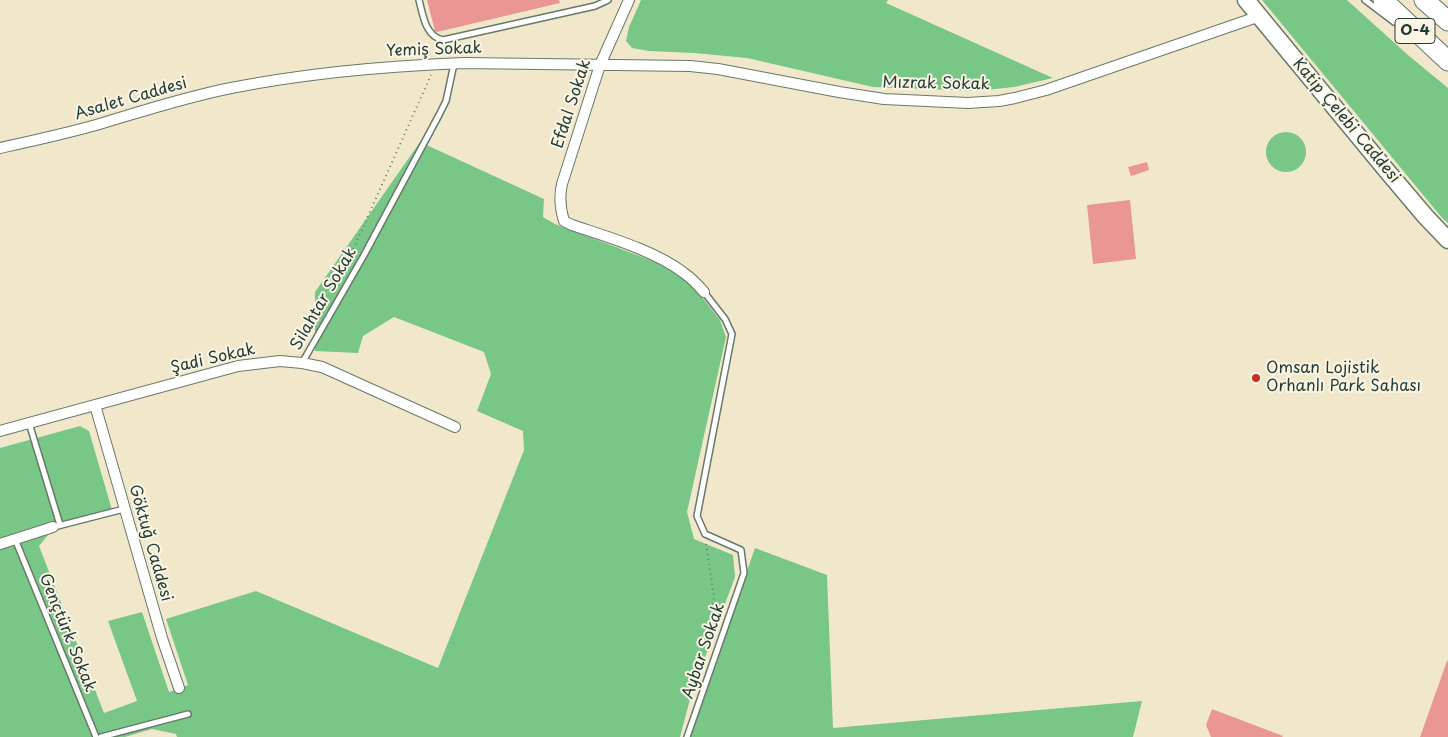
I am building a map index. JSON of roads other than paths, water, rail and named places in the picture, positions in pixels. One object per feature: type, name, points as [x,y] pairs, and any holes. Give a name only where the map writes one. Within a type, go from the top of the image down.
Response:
[{"type":"highway","name":"O-4","points":[[1382,0],[1448,62]]},
{"type":"highway","name":"O-4","points":[[1424,0],[1448,21]]},
{"type":"main road","name":"Katip Çelebi Caddesi","points":[[1246,0],[1387,172],[1448,240]]},
{"type":"street","name":"Efdal Sokak","points":[[628,0],[600,65],[562,184],[560,203],[564,221],[654,256],[682,271],[704,292]]},
{"type":"street","name":"Mızrak Sokak","points":[[600,65],[690,66],[718,69],[884,99],[968,102],[999,101],[1046,90],[1260,16]]},
{"type":"street","name":"Yemiş Sokak","points":[[270,81],[378,67],[436,64],[600,65]]},
{"type":"street","name":"Asalet Caddesi","points":[[0,148],[93,126],[188,98],[270,81]]},
{"type":"street","name":"Şadi Sokak","points":[[0,431],[238,366],[280,361],[322,367],[455,427]]},
{"type":"street","name":"Göktuğ Caddesi","points":[[94,405],[162,638],[179,688]]},
{"type":"street","points":[[0,544],[56,526]]},
{"type":"lane","points":[[419,0],[428,29],[435,37],[443,40],[596,6],[608,0]]},
{"type":"lane","points":[[1365,0],[1395,23]]},
{"type":"lane","points":[[1410,35],[1448,62]]},
{"type":"lane","name":"Silahtar Sokak","points":[[302,363],[363,257],[439,115],[446,101],[454,64]]},
{"type":"lane","name":"Aybar Sokak","points":[[687,737],[744,574],[740,550],[705,534],[697,516],[732,334],[726,319],[704,292]]},
{"type":"lane","points":[[29,423],[56,526],[124,509]]},
{"type":"lane","name":"Gençtürk Sokak","points":[[15,539],[96,737]]},
{"type":"lane","points":[[101,737],[188,714]]},
{"type":"place","name":"Omsan Lojistik Orhanlı Park Sahası","points":[[1256,378]]}]
